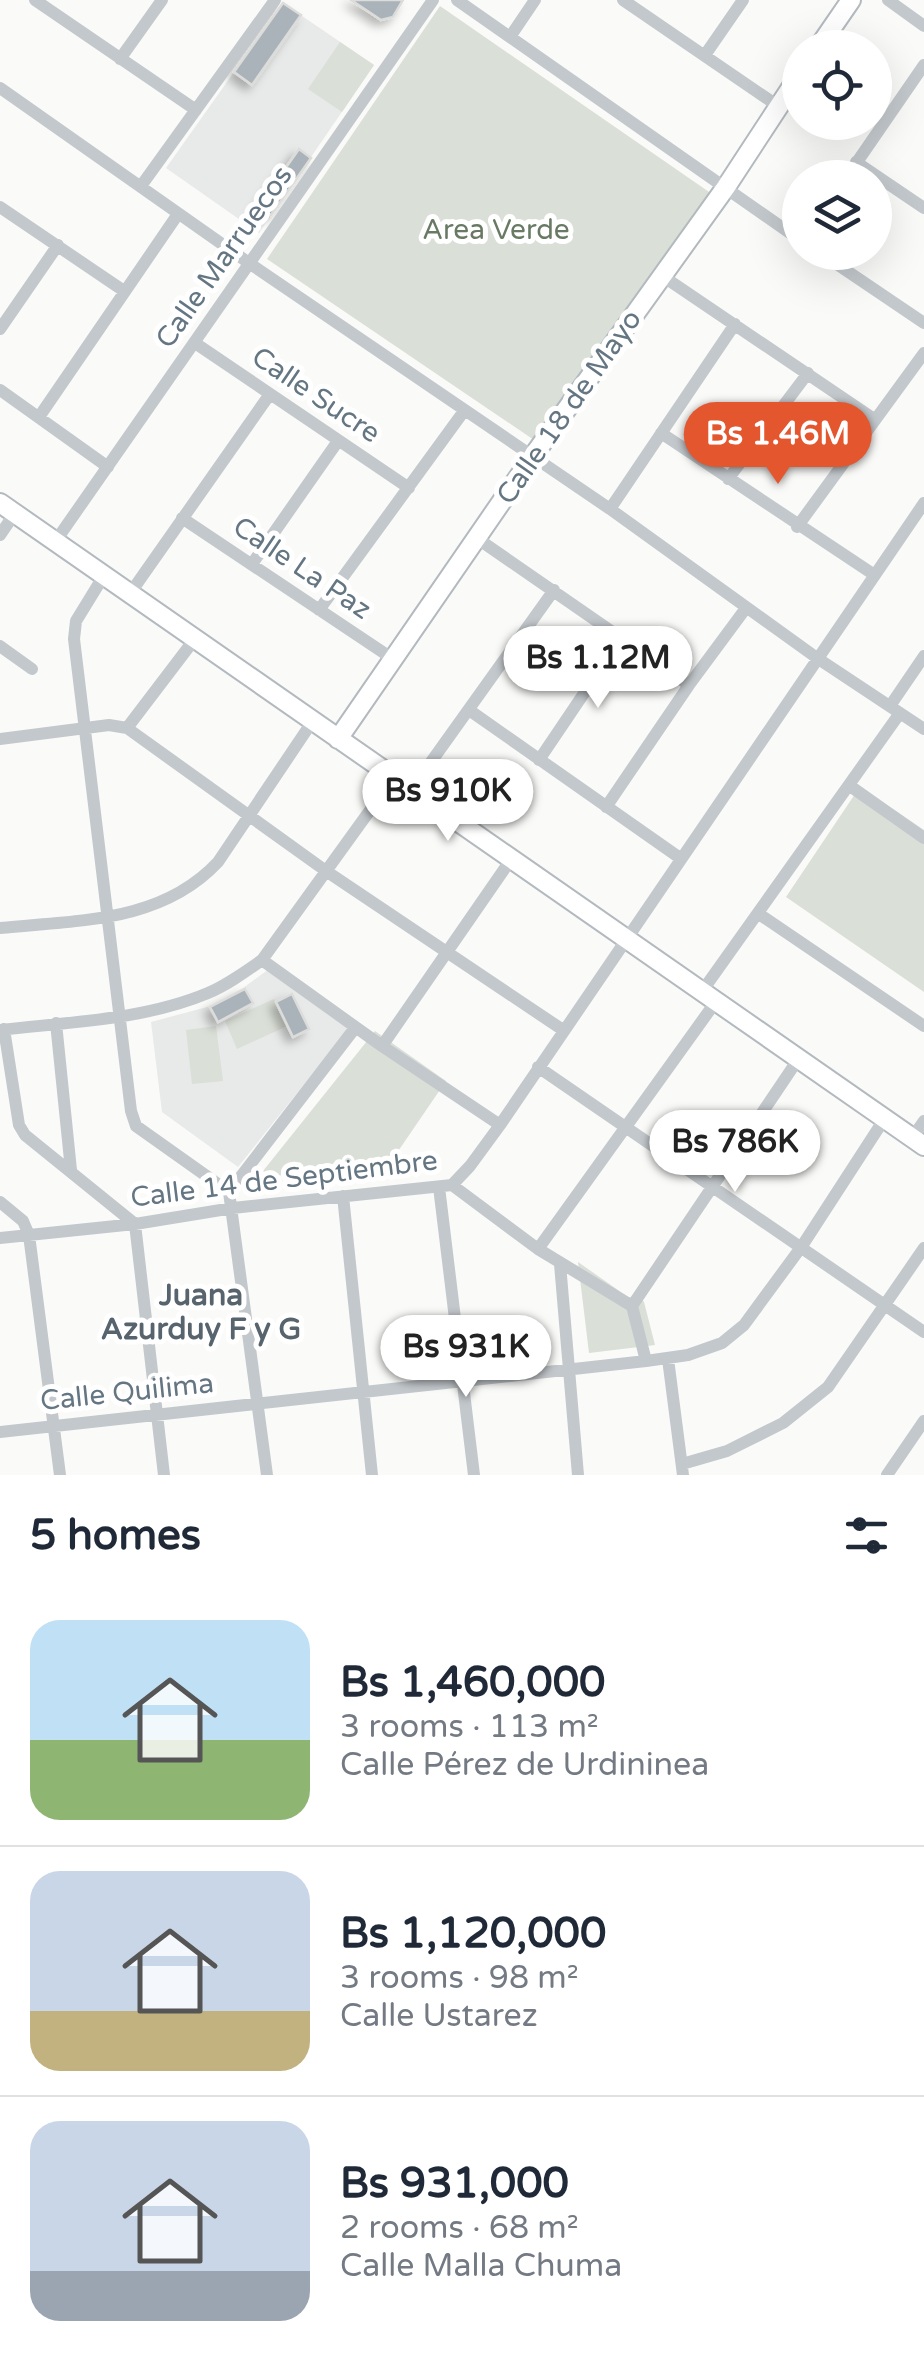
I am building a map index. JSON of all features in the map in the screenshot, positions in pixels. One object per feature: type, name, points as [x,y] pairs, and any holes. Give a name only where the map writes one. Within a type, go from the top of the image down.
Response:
[{"type":"street","points":[[35,0],[56,6],[120,59],[196,110]]},
{"type":"street","points":[[120,59],[162,0]]},
{"type":"street","points":[[141,186],[275,0]]},
{"type":"street","name":"Calle Marruecos","points":[[55,542],[433,0]]},
{"type":"street","points":[[457,0],[782,227]]},
{"type":"street","points":[[510,37],[535,0]]},
{"type":"street","points":[[705,55],[744,0]]},
{"type":"street","points":[[830,30],[851,0]]},
{"type":"street","points":[[888,0],[924,26]]},
{"type":"street","points":[[631,2],[778,106]]},
{"type":"street","points":[[857,160],[924,65]]},
{"type":"street","points":[[0,88],[924,729]]},
{"type":"street","name":"Calle 18 de Mayo","points":[[338,739],[533,456],[726,187],[782,100]]},
{"type":"street","points":[[892,186],[924,208]]},
{"type":"street","points":[[0,207],[124,291]]},
{"type":"street","points":[[40,417],[178,214]]},
{"type":"street","points":[[0,329],[58,246]]},
{"type":"street","points":[[846,270],[924,323]]},
{"type":"street","points":[[661,275],[874,418]]},
{"type":"street","points":[[610,508],[736,324]]},
{"type":"street","name":"Calle Sucre","points":[[195,344],[409,488]]},
{"type":"street","points":[[797,527],[924,354]]},
{"type":"street","points":[[728,480],[808,373]]},
{"type":"street","points":[[0,390],[108,467]]},
{"type":"street","points":[[129,595],[270,394]]},
{"type":"street","points":[[319,610],[464,411]]},
{"type":"street","points":[[661,433],[873,574]]},
{"type":"street","points":[[252,564],[338,441]]},
{"type":"street","name":"Calle 14 de Septiembre","points":[[0,1238],[446,1186],[470,1166],[500,1125],[924,503]]},
{"type":"street","points":[[0,535],[8,508],[918,1142],[924,1121]]},
{"type":"street","name":"Calle La Paz","points":[[182,518],[394,659]]},
{"type":"street","points":[[478,539],[689,684]]},
{"type":"street","points":[[103,577],[80,612],[74,629],[131,1112],[136,1126],[230,1192],[268,1475]]},
{"type":"street","points":[[411,790],[554,590]]},
{"type":"street","points":[[606,807],[746,608]]},
{"type":"street","points":[[539,760],[622,637]]},
{"type":"street","points":[[127,728],[194,640]]},
{"type":"street","points":[[0,646],[32,669]]},
{"type":"street","points":[[538,1249],[627,1128],[758,914],[850,786],[924,656]]},
{"type":"street","points":[[468,710],[680,858]]},
{"type":"street","points":[[0,928],[106,918],[153,906],[203,878],[218,862],[312,722]]},
{"type":"street","points":[[0,739],[110,725],[127,728],[326,871],[563,1030]]},
{"type":"street","points":[[164,1475],[135,1224],[25,1136],[19,1125],[2,1029],[150,1012],[212,992],[262,960],[394,776]]},
{"type":"street","points":[[850,786],[924,838]]},
{"type":"street","points":[[382,1046],[512,858]]},
{"type":"street","points":[[758,914],[924,1026]]},
{"type":"street","points":[[262,960],[500,1125]]},
{"type":"street","points":[[56,1023],[71,1170]]},
{"type":"street","points":[[230,1192],[355,1028]]},
{"type":"street","points":[[632,1306],[799,1058]]},
{"type":"street","points":[[538,1067],[924,1332]]},
{"type":"street","name":"Calle Quilima","points":[[0,1432],[646,1361],[722,1343],[744,1325],[802,1246],[885,1118]]},
{"type":"street","points":[[446,1186],[560,1264],[632,1306],[646,1361]]},
{"type":"street","points":[[446,1186],[474,1475]]},
{"type":"street","points":[[343,1196],[372,1475]]},
{"type":"street","points":[[0,1202],[23,1222],[29,1235],[60,1475]]},
{"type":"street","points":[[668,1358],[682,1469],[783,1423],[828,1387],[924,1248]]},
{"type":"street","points":[[560,1264],[578,1475]]},
{"type":"street","points":[[886,1475],[924,1421]]},
{"type":"shaded area","points":[[283,3],[374,65],[259,233],[166,168]]},
{"type":"shaded area","points":[[273,966],[352,1024],[238,1167],[162,1112],[151,1022],[207,1007]]},
{"type":"green space","name":"Area Verde","points":[[440,6],[712,194],[534,440],[267,259]]},
{"type":"green space","points":[[340,42],[374,65],[342,112],[308,89]]},
{"type":"green space","points":[[855,794],[893,809],[924,830],[924,992],[786,897]]},
{"type":"green space","points":[[274,999],[287,1026],[237,1049],[225,1021]]},
{"type":"green space","points":[[216,1026],[223,1081],[192,1084],[186,1030]]},
{"type":"green space","points":[[375,1031],[446,1081],[390,1163],[266,1177],[263,1171]]},
{"type":"green space","points":[[578,1262],[628,1297],[640,1297],[655,1345],[589,1353]]},
{"type":"building","points":[[351,0],[403,0],[393,17],[381,20]]},
{"type":"building","points":[[283,3],[301,15],[252,85],[234,72]]},
{"type":"building","points":[[299,149],[311,158],[271,215],[258,207]]},
{"type":"building","points":[[245,989],[253,1003],[218,1022],[210,1007]]},
{"type":"building","points":[[292,994],[309,1029],[293,1037],[276,1002]]},
{"type":"district","name":"Juana Azurduy F y G","points":[[201,1312]]}]
